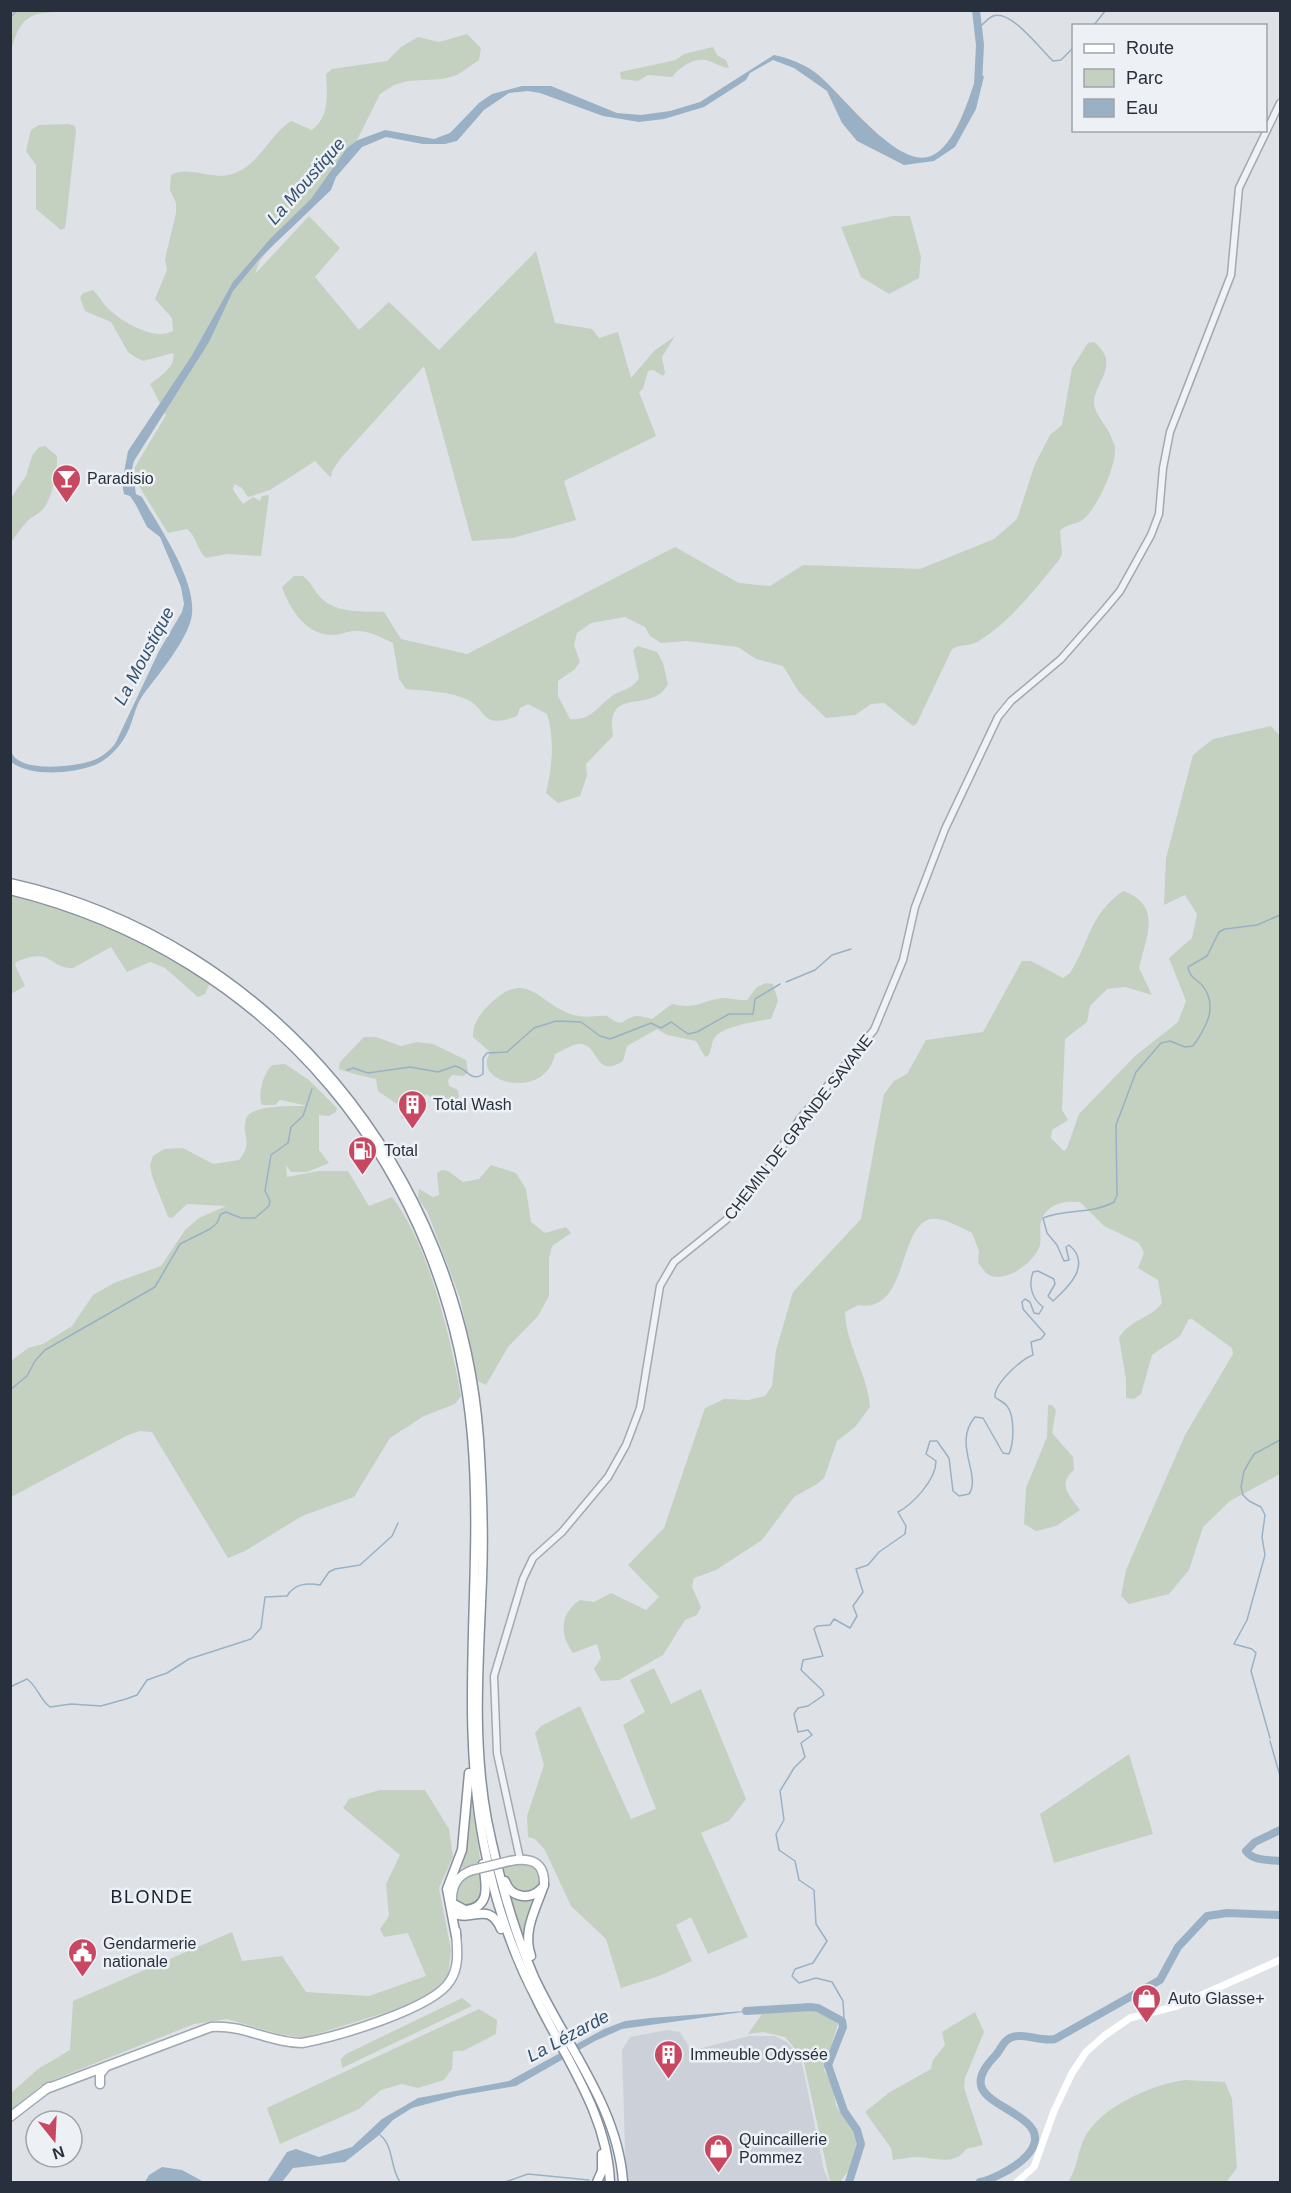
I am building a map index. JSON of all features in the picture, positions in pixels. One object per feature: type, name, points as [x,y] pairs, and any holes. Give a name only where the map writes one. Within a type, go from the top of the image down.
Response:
[{"type":"main road","points":[[10,883],[54,894],[132,924],[178,948],[242,991],[299,1042],[345,1094],[374,1134],[417,1209],[439,1259],[455,1305],[468,1356],[477,1416],[482,1565],[477,1720],[480,1769],[487,1818],[513,1923],[554,2016]]},
{"type":"main road","points":[[10,890],[91,914],[130,930],[199,969],[269,1022],[318,1072],[357,1122],[399,1189],[426,1244],[445,1296],[468,1398],[472,1440],[475,1566],[471,1679],[472,1746],[485,1897],[478,1908],[472,1910],[461,1910],[452,1903]]},
{"type":"main road","points":[[456,1933],[447,1889],[462,1850],[472,1746]]},
{"type":"main road","points":[[478,1813],[495,1894],[518,1960],[538,2003]]},
{"type":"main road","points":[[487,1818],[494,1832],[504,1878],[511,1892],[519,1895],[532,1895],[544,1885]]},
{"type":"main road","points":[[10,2117],[58,2080],[211,2027],[234,2027],[282,2041],[302,2043],[417,2007],[436,1996],[450,1981],[457,1965],[452,1903],[453,1886],[457,1880],[473,1870],[515,1860],[531,1859],[539,1865],[544,1885],[528,1928],[528,1944],[562,2038]]},
{"type":"main road","points":[[454,1913],[464,1916],[484,1913],[498,1920],[527,1989],[562,2038],[616,2140],[623,2182]]},
{"type":"main road","points":[[456,1933],[464,1916]]},
{"type":"main road","points":[[1017,2182],[1035,2168],[1054,2111],[1072,2073],[1086,2052],[1104,2036],[1131,2018],[1177,2006],[1281,1960]]},
{"type":"main road","points":[[46,2089],[186,2034]]},
{"type":"main road","points":[[100,2084],[100,2074],[106,2067]]},
{"type":"main road","points":[[597,2182],[603,2157],[599,2109]]},
{"type":"main road","points":[[599,2109],[608,2156],[610,2182]]},
{"type":"main road","points":[[599,2109],[612,2138],[618,2182]]},
{"type":"street","name":"CHEMIN DE GRANDE SAVANE","points":[[1267,131],[1281,103]]},
{"type":"street","name":"CHEMIN DE GRANDE SAVANE","points":[[515,1860],[497,1753],[494,1676],[528,1566],[608,1478],[626,1445],[640,1408],[660,1286],[674,1262],[726,1220],[743,1201],[766,1172],[799,1120],[874,1030],[903,960],[915,907],[945,829],[998,717],[1011,702],[1061,658],[1106,609],[1120,591],[1151,535],[1159,514],[1165,446],[1231,275],[1239,188],[1267,132]]},
{"type":"shaded area","points":[[667,2030],[680,2032],[690,2048],[694,2050],[749,2036],[775,2036],[787,2042],[798,2054],[803,2068],[824,2170],[829,2182],[626,2182],[622,2050],[630,2037]]},
{"type":"green space","points":[[11,10],[62,11],[38,14],[26,20],[19,28],[11,51]]},
{"type":"green space","points":[[467,34],[481,48],[479,60],[457,75],[443,79],[408,81],[394,85],[380,94],[348,158],[274,243],[259,262],[255,274],[309,216],[340,248],[315,277],[359,330],[389,302],[439,350],[536,251],[555,323],[592,329],[599,338],[618,332],[631,378],[654,351],[675,336],[662,357],[665,373],[663,376],[653,370],[648,371],[643,389],[639,392],[656,436],[564,481],[576,520],[513,538],[472,541],[424,366],[340,459],[332,471],[331,478],[315,461],[270,490],[248,497],[242,488],[234,484],[233,490],[243,504],[253,497],[260,501],[262,496],[269,495],[261,556],[227,554],[206,558],[187,529],[168,533],[134,478],[135,467],[166,415],[150,384],[170,366],[174,358],[173,353],[143,361],[135,357],[128,352],[111,322],[85,311],[80,298],[83,293],[93,290],[109,310],[133,326],[158,334],[173,331],[172,318],[155,299],[167,270],[165,259],[176,213],[176,203],[170,190],[171,175],[178,172],[217,176],[232,174],[250,164],[276,134],[291,121],[312,130],[318,125],[325,112],[326,74],[332,69],[387,61],[401,47],[418,37],[439,42]]},
{"type":"green space","points":[[713,47],[717,55],[726,60],[729,68],[701,60],[686,64],[672,77],[648,75],[638,81],[621,79],[620,72],[676,60],[684,54]]},
{"type":"green space","points":[[68,124],[75,126],[76,131],[66,222],[65,228],[61,230],[36,209],[36,165],[26,151],[31,130],[39,125]]},
{"type":"green space","points":[[893,216],[910,216],[921,257],[919,278],[889,294],[861,277],[841,227]]},
{"type":"green space","points":[[1094,342],[1102,350],[1106,358],[1106,365],[1094,405],[1115,447],[1113,465],[1099,498],[1087,516],[1060,531],[1062,554],[1059,560],[1022,604],[1002,624],[979,641],[952,649],[917,723],[913,726],[884,703],[871,704],[855,715],[826,718],[799,692],[783,666],[756,659],[738,647],[686,641],[661,643],[650,636],[645,627],[625,617],[591,623],[577,633],[574,645],[580,662],[574,670],[558,681],[558,696],[570,719],[584,718],[615,694],[637,681],[639,678],[633,650],[638,646],[657,652],[663,663],[668,684],[660,693],[651,698],[622,705],[616,710],[612,720],[613,736],[586,764],[587,775],[580,796],[558,803],[546,793],[552,754],[547,714],[528,704],[520,708],[517,716],[505,720],[491,720],[474,704],[461,697],[406,689],[399,679],[393,643],[362,631],[334,635],[316,631],[295,613],[282,587],[294,576],[303,576],[321,598],[335,607],[351,611],[384,612],[401,639],[467,654],[675,547],[739,583],[770,586],[803,565],[920,569],[994,539],[1017,519],[1035,464],[1050,435],[1062,425],[1072,368],[1088,343]]},
{"type":"green space","points":[[45,446],[57,456],[52,492],[43,509],[21,528],[11,542],[11,498],[26,476],[32,456],[39,447]]},
{"type":"green space","points":[[1271,726],[1280,736],[1280,1474],[1230,1501],[1203,1527],[1189,1570],[1169,1594],[1129,1604],[1121,1596],[1126,1570],[1185,1435],[1233,1354],[1232,1348],[1189,1319],[1180,1336],[1152,1355],[1141,1394],[1134,1399],[1126,1398],[1126,1379],[1119,1338],[1128,1327],[1152,1313],[1162,1303],[1158,1280],[1138,1268],[1144,1253],[1139,1243],[1104,1226],[1080,1202],[1061,1203],[1052,1206],[1045,1213],[1040,1225],[1040,1245],[1026,1265],[1010,1274],[994,1277],[987,1274],[978,1263],[979,1251],[972,1233],[942,1220],[925,1221],[915,1231],[896,1281],[887,1295],[875,1304],[858,1305],[845,1312],[849,1337],[865,1383],[870,1407],[855,1427],[837,1441],[824,1478],[794,1497],[762,1540],[716,1570],[694,1578],[692,1587],[701,1607],[697,1615],[685,1620],[663,1655],[619,1680],[601,1681],[594,1669],[601,1658],[597,1644],[573,1653],[565,1639],[565,1617],[573,1605],[580,1600],[594,1602],[611,1593],[646,1610],[659,1597],[628,1565],[664,1528],[705,1408],[724,1399],[748,1400],[765,1396],[772,1386],[776,1350],[793,1292],[861,1219],[884,1094],[894,1081],[907,1074],[926,1040],[983,1032],[1022,961],[1031,961],[1063,978],[1070,973],[1096,920],[1111,900],[1123,891],[1135,897],[1147,913],[1148,934],[1139,968],[1152,995],[1125,987],[1107,989],[1090,1006],[1087,1022],[1065,1039],[1062,1110],[1068,1120],[1052,1130],[1051,1138],[1064,1151],[1079,1114],[1135,1056],[1178,1022],[1186,1001],[1169,958],[1192,938],[1197,914],[1185,895],[1164,905],[1166,858],[1193,755],[1213,739]]},
{"type":"green space","points":[[11,895],[83,916],[150,944],[210,982],[205,994],[198,997],[165,968],[150,962],[127,972],[111,947],[73,968],[58,965],[49,959],[37,956],[16,962],[15,965],[25,986],[11,994]]},
{"type":"green space","points":[[766,983],[773,984],[778,1001],[771,1019],[741,1025],[719,1033],[714,1039],[709,1055],[705,1057],[696,1041],[667,1035],[657,1029],[627,1046],[623,1061],[614,1066],[602,1063],[590,1048],[579,1044],[555,1054],[549,1068],[540,1077],[528,1082],[516,1083],[504,1081],[488,1069],[487,1060],[490,1052],[473,1037],[477,1020],[489,1005],[503,993],[515,988],[534,992],[565,1012],[583,1017],[607,1016],[620,1023],[637,1016],[652,1019],[672,1004],[688,1006],[723,998],[747,1000],[757,987]]},
{"type":"green space","points":[[364,1037],[376,1037],[401,1046],[417,1042],[433,1044],[466,1060],[468,1072],[464,1076],[452,1075],[448,1080],[449,1086],[458,1090],[459,1098],[447,1107],[426,1094],[419,1102],[413,1119],[402,1119],[397,1104],[378,1091],[376,1079],[339,1069],[340,1062]]},
{"type":"green space","points":[[285,1064],[309,1080],[337,1108],[336,1112],[329,1116],[319,1115],[319,1150],[329,1163],[307,1172],[291,1172],[286,1165],[287,1177],[319,1171],[348,1171],[369,1206],[392,1197],[417,1239],[427,1265],[444,1320],[461,1396],[455,1404],[424,1416],[390,1438],[354,1497],[302,1516],[245,1551],[228,1558],[152,1432],[140,1431],[128,1435],[11,1497],[11,1361],[28,1348],[43,1344],[72,1326],[93,1295],[114,1283],[161,1266],[185,1230],[199,1218],[226,1206],[187,1204],[172,1218],[168,1217],[152,1176],[150,1165],[153,1156],[164,1149],[183,1148],[213,1164],[239,1160],[246,1148],[245,1125],[249,1114],[264,1108],[308,1106],[280,1100],[275,1105],[262,1105],[261,1089],[266,1073],[272,1065]]},
{"type":"green space","points":[[491,1165],[516,1173],[526,1189],[531,1222],[545,1233],[566,1227],[571,1233],[552,1246],[549,1258],[549,1296],[538,1316],[508,1347],[486,1385],[478,1381],[460,1298],[427,1211],[418,1198],[419,1189],[433,1197],[439,1195],[437,1173],[442,1170],[448,1171],[463,1182],[479,1179]]},
{"type":"green space","points":[[1048,1405],[1052,1405],[1056,1410],[1052,1433],[1073,1457],[1074,1470],[1066,1481],[1066,1486],[1069,1496],[1080,1510],[1056,1526],[1036,1531],[1024,1524],[1026,1488],[1047,1437]]},
{"type":"green space","points":[[654,1668],[671,1704],[701,1689],[746,1799],[729,1821],[701,1833],[748,1937],[708,1954],[691,1917],[676,1925],[692,1961],[659,1976],[621,1988],[606,1939],[571,1906],[545,1850],[535,1839],[528,1837],[527,1816],[544,1765],[535,1733],[541,1726],[580,1706],[631,1819],[656,1809],[623,1725],[645,1712],[630,1680]]},
{"type":"green space","points":[[1129,1754],[1153,1834],[1054,1863],[1040,1814]]},
{"type":"green space","points":[[380,1790],[425,1790],[449,1829],[453,1857],[439,1888],[451,1950],[448,1976],[434,1993],[416,2003],[304,2038],[279,2034],[227,2019],[194,2024],[43,2084],[11,2110],[10,2094],[38,2069],[70,2050],[73,2001],[232,1932],[242,1961],[282,1956],[306,1992],[369,1996],[426,1976],[408,1933],[384,1937],[380,1929],[389,1916],[386,1884],[400,1855],[343,1808],[349,1799]]},
{"type":"green space","points":[[471,1799],[481,1865],[459,1868],[467,1837]]},
{"type":"green space","points":[[530,1863],[537,1869],[540,1886],[531,1892],[522,1894],[508,1884],[503,1867]]},
{"type":"green space","points":[[481,1872],[483,1885],[480,1901],[471,1908],[457,1904],[457,1891],[461,1882]]},
{"type":"green space","points":[[537,1897],[522,1936],[511,1898],[527,1900]]},
{"type":"green space","points":[[462,1998],[472,2006],[342,2068],[341,2059],[346,2054]]},
{"type":"green space","points":[[479,2009],[497,2020],[496,2034],[463,2051],[453,2051],[452,2069],[444,2080],[418,2088],[402,2084],[381,2090],[359,2109],[280,2144],[267,2108]]},
{"type":"green space","points":[[803,2009],[824,2013],[838,2024],[824,2070],[833,2086],[836,2106],[859,2140],[855,2162],[840,2182],[831,2182],[829,2178],[803,2058],[785,2037],[763,2032],[748,2034],[762,2014]]},
{"type":"green space","points":[[975,2012],[984,2032],[965,2078],[964,2088],[983,2145],[966,2149],[961,2155],[950,2159],[917,2157],[893,2160],[891,2148],[865,2112],[890,2092],[931,2069],[933,2060],[945,2045],[942,2032]]},
{"type":"green space","points":[[1185,2080],[1225,2082],[1232,2099],[1237,2168],[1226,2182],[1068,2182],[1084,2139],[1101,2117],[1127,2099],[1142,2092]]},
{"type":"water","points":[[774,55],[796,62],[816,73],[886,141],[917,157],[931,156],[940,151],[960,120],[977,74],[984,76],[976,109],[955,147],[934,161],[904,165],[857,141],[842,123],[827,91],[794,68],[773,60],[750,73],[746,80],[704,107],[664,119],[639,122],[603,116],[540,93],[528,91],[509,93],[484,110],[457,141],[445,144],[423,144],[386,137],[362,147],[336,177],[331,190],[261,257],[233,291],[209,342],[134,461],[132,469],[136,494],[142,497],[166,538],[188,585],[192,600],[192,614],[186,634],[140,700],[128,732],[112,754],[104,760],[86,768],[63,772],[29,770],[11,762],[11,750],[15,758],[35,766],[86,763],[104,755],[116,742],[184,604],[181,587],[160,537],[147,527],[130,496],[124,494],[122,483],[128,451],[191,357],[233,282],[270,239],[311,199],[347,148],[358,140],[385,130],[434,139],[450,133],[479,103],[492,94],[522,86],[551,86],[617,113],[641,115],[670,111],[700,102]]},
{"type":"water","points":[[757,2010],[622,2029],[595,2041],[516,2086],[457,2096],[412,2108],[393,2120],[378,2136],[345,2162],[293,2168],[282,2182],[267,2182],[287,2152],[296,2149],[319,2157],[352,2147],[382,2119],[418,2098],[509,2081],[604,2029],[625,2021]]},
{"type":"water","points":[[162,2167],[182,2170],[204,2182],[145,2182],[149,2175]]},
{"type":"waterway","points":[[10,18],[17,10]]},
{"type":"waterway","name":"La Moustique","points":[[976,10],[980,45],[978,84]]},
{"type":"waterway","points":[[1095,24],[1106,10]]},
{"type":"waterway","points":[[978,29],[993,16],[1000,15],[1025,31],[1053,61],[1061,60],[1072,49]]},
{"type":"waterway","points":[[840,2018],[844,2018],[843,2001],[832,1982],[816,1978],[799,1983],[792,1976],[795,1969],[813,1963],[827,1941],[816,1924],[814,1890],[799,1880],[795,1861],[779,1850],[776,1834],[784,1820],[780,1791],[794,1768],[805,1757],[801,1743],[812,1735],[808,1730],[798,1732],[794,1714],[798,1708],[808,1706],[824,1695],[822,1690],[801,1670],[803,1660],[823,1656],[814,1629],[817,1626],[830,1625],[834,1619],[850,1628],[857,1616],[853,1606],[863,1592],[856,1569],[868,1565],[879,1552],[905,1534],[906,1526],[898,1512],[917,1497],[932,1476],[936,1461],[926,1454],[930,1441],[937,1441],[949,1458],[953,1491],[959,1496],[969,1494],[972,1486],[966,1438],[975,1417],[983,1418],[1003,1453],[1009,1454],[1013,1437],[1010,1410],[995,1397],[999,1386],[1009,1373],[1033,1355],[1031,1342],[1041,1339],[1045,1334],[1023,1309],[1022,1302],[1025,1299],[1030,1302],[1034,1313],[1039,1314],[1043,1307],[1036,1300],[1032,1291],[1033,1272],[1038,1271],[1054,1279],[1055,1284],[1048,1296],[1053,1301],[1071,1282],[1078,1267],[1076,1252],[1069,1245],[1066,1247],[1069,1260],[1064,1261],[1057,1245],[1047,1233],[1043,1218],[1106,1206],[1114,1202],[1117,1195],[1116,1125],[1136,1072],[1161,1043],[1170,1041],[1185,1047],[1193,1046],[1209,1017],[1210,1001],[1207,993],[1202,985],[1191,976],[1188,967],[1207,956],[1219,932],[1225,929],[1257,925],[1280,915]]},
{"type":"waterway","points":[[786,982],[815,970],[832,955],[851,949]]},
{"type":"waterway","points":[[347,1070],[353,1068],[368,1073],[410,1067],[438,1072],[455,1066],[475,1077],[483,1074],[483,1058],[487,1053],[507,1052],[534,1028],[556,1021],[581,1022],[600,1036],[610,1039],[651,1023],[661,1028],[671,1022],[688,1034],[697,1032],[729,1014],[753,1014],[755,999],[780,984]]},
{"type":"waterway","points":[[10,1390],[27,1376],[35,1361],[45,1350],[155,1287],[180,1244],[210,1229],[217,1223],[221,1214],[226,1212],[241,1218],[255,1218],[269,1206],[270,1201],[265,1191],[271,1155],[288,1143],[291,1127],[303,1116],[312,1089]]},
{"type":"waterway","points":[[1270,1738],[1251,1671],[1256,1653],[1252,1649],[1234,1644],[1247,1620],[1265,1555],[1262,1537],[1265,1515],[1261,1507],[1243,1495],[1241,1487],[1244,1471],[1254,1454],[1280,1440]]},
{"type":"waterway","points":[[10,1687],[27,1679],[50,1707],[71,1704],[101,1706],[137,1695],[147,1680],[167,1673],[189,1659],[251,1639],[261,1628],[265,1597],[287,1596],[302,1585],[320,1585],[329,1572],[360,1565],[392,1536],[398,1523]]},
{"type":"waterway","points":[[1270,1741],[1280,1776]]},
{"type":"waterway","name":"La Lézarde","points":[[1280,1830],[1255,1842],[1246,1851],[1257,1858],[1280,1861]]},
{"type":"waterway","name":"La Lézarde","points":[[980,2182],[999,2175],[1022,2161],[1035,2143],[1034,2133],[1027,2123],[988,2096],[982,2089],[981,2080],[984,2069],[1008,2039],[1015,2036],[1055,2039],[1160,1980],[1178,1947],[1207,1916],[1227,1913],[1280,1915]]},
{"type":"waterway","name":"La Lézarde","points":[[746,2011],[810,2007],[818,2008],[842,2021],[843,2027],[828,2065],[844,2111],[857,2130],[861,2144],[849,2182]]},
{"type":"waterway","points":[[380,2135],[388,2145],[400,2182]]},
{"type":"waterway","points":[[505,2182],[528,2174],[589,2180]]},
{"type":"place","name":"Paradisio","points":[[66,504]]},
{"type":"place","name":"Total Wash","points":[[412,1130]]},
{"type":"place","name":"Total","points":[[363,1176]]},
{"type":"place","name":"Gendarmerie nationale","points":[[82,1978]]},
{"type":"place","name":"Auto Glasse+","points":[[1147,2024]]},
{"type":"place","name":"Immeuble Odyssée","points":[[669,2080]]},
{"type":"place","name":"Quincaillerie Pommez","points":[[718,2174]]},
{"type":"district","name":"BLONDE","points":[[152,1897]]}]
